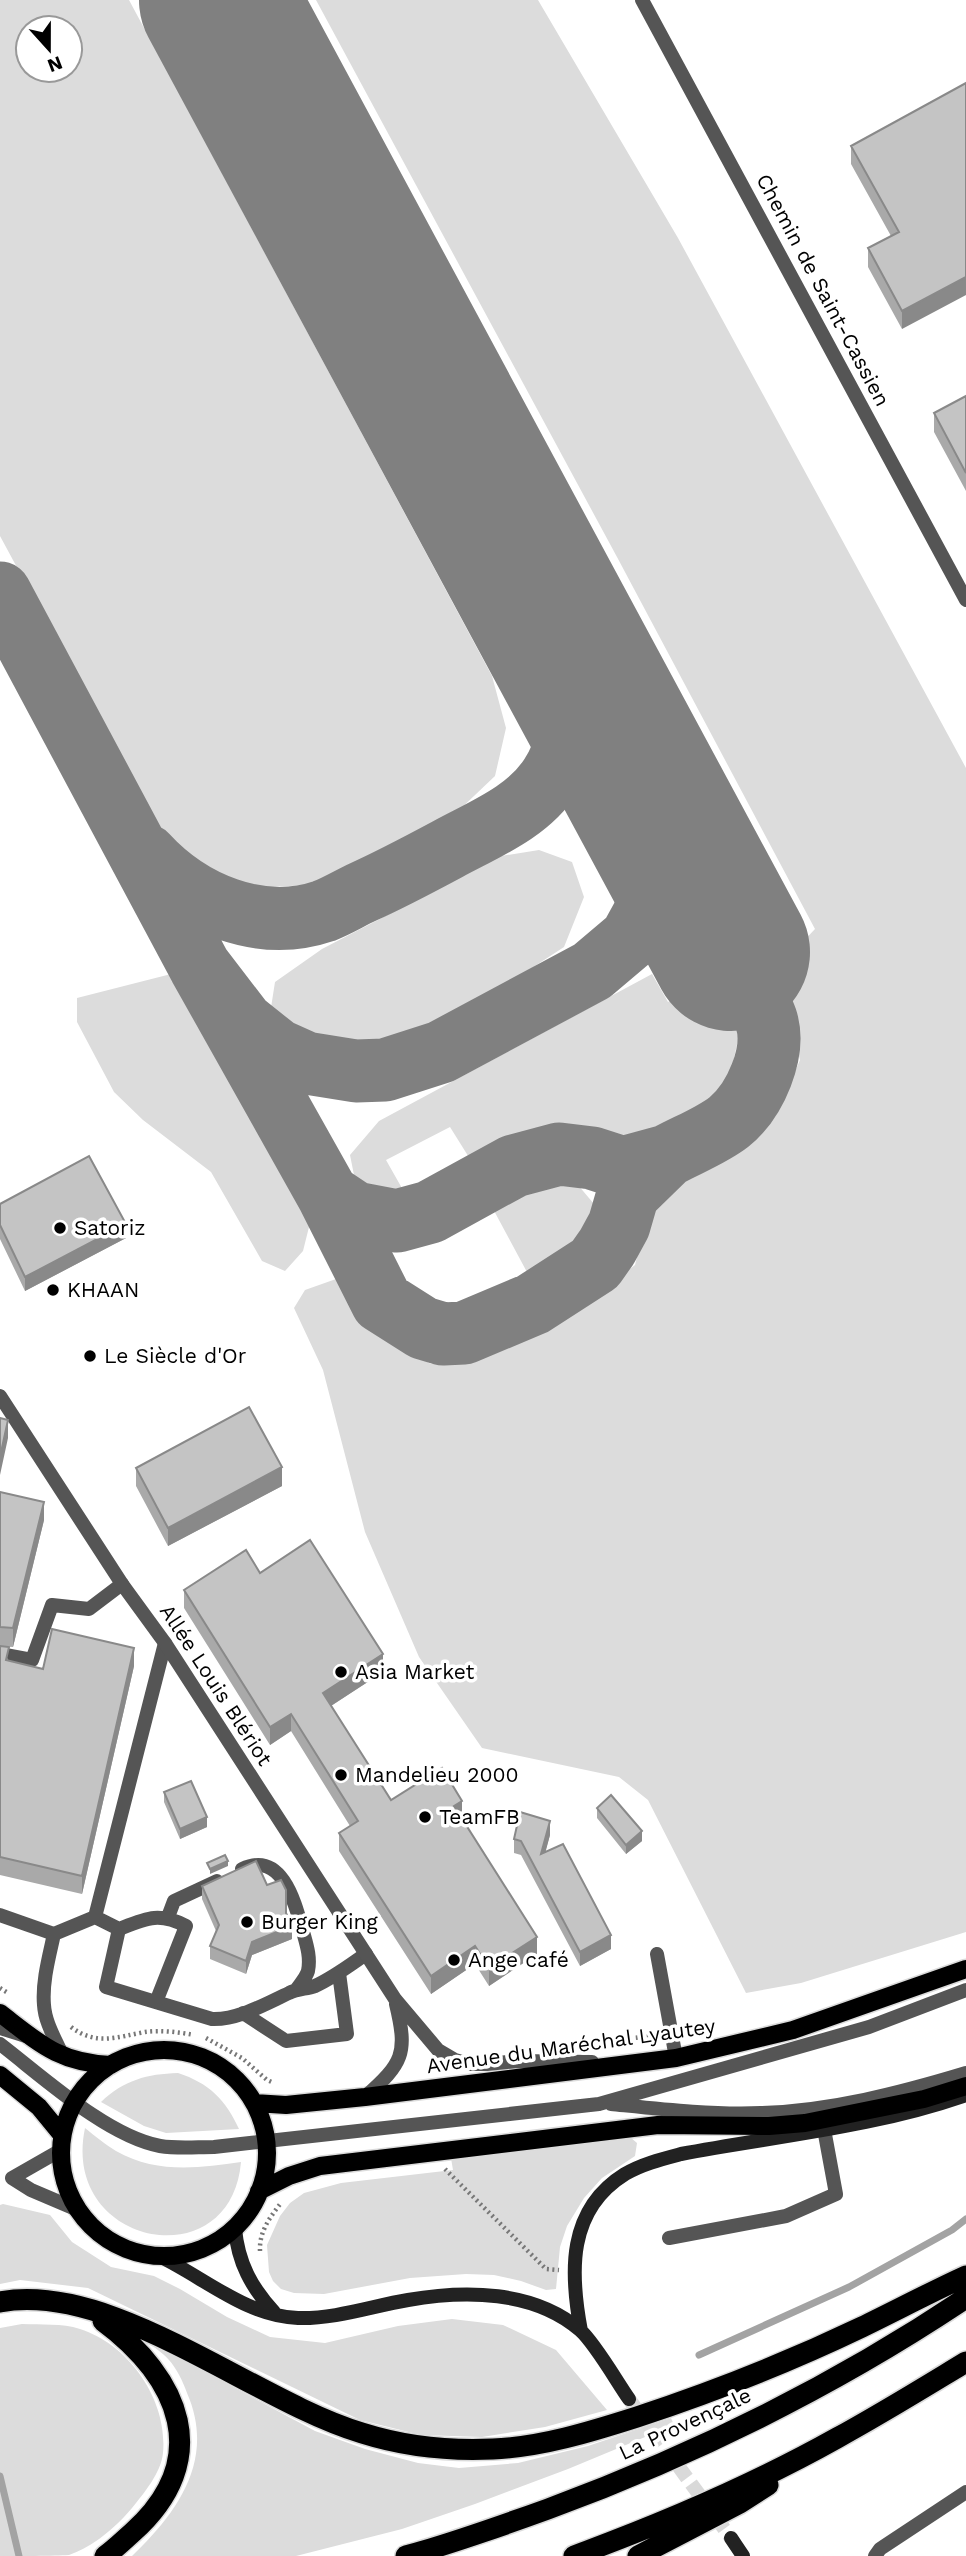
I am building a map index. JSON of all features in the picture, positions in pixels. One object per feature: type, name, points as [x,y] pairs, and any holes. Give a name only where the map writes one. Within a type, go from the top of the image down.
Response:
[{"type":"highway","points":[[0,2302],[55,2300],[84,2308],[150,2333],[283,2401],[362,2433],[439,2448],[493,2449],[567,2437],[668,2407],[801,2355],[966,2276]]},
{"type":"highway","name":"La Provençale","points":[[406,2556],[524,2518],[674,2458],[748,2423],[873,2356],[966,2298]]},
{"type":"highway","points":[[84,2308],[142,2354],[173,2403],[180,2431],[179,2458],[168,2492],[145,2521],[104,2556]]},
{"type":"highway","points":[[638,2556],[740,2503],[836,2439],[966,2362]]},
{"type":"highway","points":[[574,2556],[685,2512],[836,2439]]},
{"type":"main road","name":"Avenue du Maréchal Lyautey","points":[[254,2103],[286,2105],[365,2097],[676,2058],[793,2030],[966,1969]]},
{"type":"main road","points":[[0,2013],[34,2039],[63,2056],[78,2062],[111,2065]]},
{"type":"main road","points":[[159,2256],[203,2249],[223,2239],[251,2209],[259,2191],[266,2161],[266,2141],[254,2103],[237,2080],[211,2062],[187,2053],[162,2050],[138,2054],[99,2073],[74,2100],[65,2120],[62,2143],[64,2181],[78,2210],[99,2234],[128,2250],[159,2256],[184,2268],[237,2301],[296,2318],[319,2317],[456,2294],[492,2295],[523,2302],[554,2314],[581,2331],[629,2399]]},
{"type":"main road","points":[[0,2075],[39,2107],[62,2143]]},
{"type":"main road","points":[[259,2191],[289,2176],[320,2166],[632,2127],[769,2126],[805,2123],[924,2099],[966,2087]]},
{"type":"main road","points":[[581,2331],[574,2296],[576,2244],[588,2212],[603,2192],[624,2174],[651,2162],[681,2154],[929,2108],[966,2095]]},
{"type":"main road","points":[[235,2228],[244,2271],[262,2299],[275,2313]]},
{"type":"main road","points":[[730,2538],[743,2556]]},
{"type":"street","name":"Chemin de Saint-Cassien","points":[[642,0],[959,573],[966,600]]},
{"type":"street","name":"Allée Louis Blériot","points":[[0,1396],[122,1584],[165,1643],[395,1999]]},
{"type":"street","points":[[0,1654],[32,1660],[52,1605],[89,1609],[122,1584]]},
{"type":"street","points":[[95,1917],[165,1643]]},
{"type":"street","points":[[167,1917],[174,1901],[254,1864],[266,1866],[286,1883],[293,1897],[309,1956],[307,1975],[296,1990]]},
{"type":"street","points":[[0,1915],[54,1934],[95,1917],[119,1929],[141,1920],[167,1917],[186,1926],[156,2002]]},
{"type":"street","points":[[119,1929],[106,1987],[212,2019],[222,2020],[296,1990],[313,1987],[366,1954]]},
{"type":"street","points":[[54,1934],[46,1972],[44,2005],[49,2026],[63,2056]]},
{"type":"street","points":[[657,1954],[676,2058]]},
{"type":"street","points":[[243,2013],[286,2040],[347,2034],[339,1973]]},
{"type":"street","points":[[0,2045],[110,2126],[158,2146],[182,2148],[599,2104],[869,2027],[966,1990]]},
{"type":"street","points":[[395,1999],[438,2050],[455,2060],[470,2064],[516,2061],[639,2063]]},
{"type":"street","points":[[365,2097],[393,2069],[401,2053],[402,2033],[395,1999]]},
{"type":"street","points":[[0,2028],[34,2039]]},
{"type":"street","points":[[599,2104],[761,2113],[871,2098],[966,2073]]},
{"type":"street","points":[[669,2238],[786,2216],[836,2194],[824,2129]]},
{"type":"street","points":[[6,2178],[62,2143]]},
{"type":"street","points":[[6,2178],[78,2210]]},
{"type":"street","points":[[875,2556],[880,2549],[966,2492]]},
{"type":"path","points":[[70,2026],[91,2038],[105,2040],[167,2031],[207,2039],[242,2059],[267,2080],[284,2086]]},
{"type":"path","points":[[586,2043],[672,2034]]},
{"type":"path","points":[[440,2164],[546,2269],[561,2270]]},
{"type":"path","points":[[244,2271],[260,2263],[260,2245],[269,2218],[283,2201]]},
{"type":"shaded area","points":[[0,0],[129,0],[492,676],[506,728],[495,776],[454,815],[378,858],[310,885],[251,888],[203,870],[161,834],[0,536]]},
{"type":"shaded area","points":[[316,0],[538,0],[678,238],[966,768],[966,1932],[801,1983],[746,1993],[648,1800],[619,1777],[482,1748],[419,1657],[365,1532],[323,1370],[294,1308],[305,1290],[336,1279],[378,1336],[431,1364],[486,1356],[566,1318],[635,1265],[647,1216],[671,1190],[775,1117],[800,1060],[778,968],[815,929]]},
{"type":"shaded area","points":[[539,850],[572,862],[584,897],[564,947],[475,1005],[403,1039],[340,1046],[300,1032],[270,1014],[275,982],[322,949],[501,856]]},
{"type":"shaded area","points":[[175,973],[310,1223],[303,1251],[285,1271],[262,1261],[211,1172],[143,1120],[114,1092],[77,1022],[77,998]]},
{"type":"shaded area","points":[[652,974],[668,1002],[712,979],[739,1035],[731,1072],[709,1104],[636,1143],[570,1128],[528,1132],[470,1159],[450,1127],[386,1160],[403,1190],[383,1193],[356,1185],[350,1155],[379,1121]]},
{"type":"shaded area","points":[[556,1181],[578,1185],[594,1204],[580,1237],[557,1258],[528,1274],[492,1207],[528,1186]]},
{"type":"shaded area","points":[[178,2073],[199,2082],[215,2094],[228,2109],[239,2129],[166,2133],[144,2126],[101,2102],[127,2083],[156,2075]]},
{"type":"shaded area","points":[[85,2128],[116,2151],[146,2163],[194,2167],[241,2162],[230,2199],[209,2223],[181,2234],[150,2234],[121,2222],[97,2200],[84,2168]]},
{"type":"shaded area","points":[[630,2137],[637,2143],[635,2156],[602,2178],[584,2198],[567,2226],[560,2247],[556,2289],[546,2290],[494,2275],[466,2274],[410,2278],[324,2294],[294,2293],[281,2289],[269,2272],[267,2245],[280,2216],[290,2203],[304,2193],[341,2183],[453,2170],[451,2158]]},
{"type":"shaded area","points":[[0,2205],[50,2215],[72,2242],[111,2267],[154,2276],[227,2317],[270,2337],[325,2343],[398,2326],[452,2319],[503,2325],[556,2350],[607,2410],[545,2427],[482,2437],[421,2435],[360,2420],[88,2288],[20,2280],[0,2284]]},
{"type":"shaded area","points":[[22,2324],[80,2329],[115,2348],[130,2362],[152,2395],[163,2433],[163,2453],[159,2468],[132,2508],[111,2529],[87,2547],[69,2555],[0,2556],[0,2328]]},
{"type":"shaded area","points":[[144,2339],[315,2431],[365,2449],[418,2463],[459,2468],[518,2463],[588,2446],[671,2418],[674,2425],[475,2504],[402,2529],[296,2556],[132,2556],[164,2521],[188,2483],[197,2440],[195,2417],[180,2376],[166,2357]]},
{"type":"building","points":[[966,83],[966,277],[902,311],[868,248],[899,232],[851,146]]},
{"type":"building","points":[[966,396],[966,473],[934,413]]},
{"type":"building","name":"Satoriz","points":[[89,1156],[126,1224],[25,1277],[0,1225],[0,1204]]},
{"type":"building","points":[[249,1407],[282,1467],[168,1528],[136,1468]]},
{"type":"building","points":[[0,1418],[8,1420],[0,1457]]},
{"type":"building","points":[[0,1492],[44,1502],[13,1628],[0,1627]]},
{"type":"building","points":[[310,1540],[383,1654],[323,1693],[391,1800],[442,1768],[462,1801],[454,1806],[537,1937],[489,1968],[475,1946],[431,1976],[339,1833],[358,1821],[291,1714],[270,1727],[184,1590],[246,1550],[260,1573]]},
{"type":"building","points":[[52,1629],[134,1648],[82,1876],[0,1857],[0,1646],[9,1647],[6,1660],[43,1669]]},
{"type":"building","points":[[191,1781],[207,1817],[180,1829],[164,1792]]},
{"type":"building","points":[[611,1795],[642,1831],[626,1845],[597,1808]]},
{"type":"building","points":[[520,1812],[550,1821],[541,1854],[563,1844],[611,1935],[580,1952],[521,1841],[514,1839]]},
{"type":"building","points":[[225,1855],[228,1861],[210,1869],[207,1863]]},
{"type":"building","points":[[256,1861],[267,1885],[281,1880],[286,1890],[286,1913],[292,1926],[252,1942],[246,1961],[210,1946],[219,1925],[202,1886]]},
{"type":"waterway","points":[[699,2355],[849,2287],[952,2230],[966,2219]]},
{"type":"waterway","points":[[0,2476],[19,2556]]},
{"type":"taxiway","points":[[0,593],[200,967],[243,1023],[277,1050],[306,1063],[356,1071],[385,1070],[441,1052],[592,971],[631,938],[653,898],[659,853],[642,786]]},
{"type":"taxiway","points":[[146,855],[183,887],[205,900],[251,916],[300,917],[329,909],[491,827],[530,800],[551,776],[563,751],[578,668]]},
{"type":"taxiway","points":[[667,1156],[715,1132],[739,1113],[755,1089],[766,1061],[769,1046],[766,1019],[731,952]]},
{"type":"taxiway","points":[[200,967],[328,1195],[382,1302],[423,1328],[443,1334],[464,1333],[533,1304],[595,1264],[619,1225],[628,1194],[667,1156],[623,1168],[592,1158],[559,1154],[514,1166],[430,1212],[397,1221],[355,1213],[328,1195]]},
{"type":"runway","points":[[218,0],[731,952]]},
{"type":"tunnel","points":[[629,2399],[731,2538]]},
{"type":"place","name":"Satoriz","points":[[60,1228]]},
{"type":"place","name":"KHAAN","points":[[53,1290]]},
{"type":"place","name":"Le Siècle d'Or","points":[[90,1356]]},
{"type":"place","name":"Asia Market","points":[[341,1672]]},
{"type":"place","name":"Mandelieu 2000","points":[[341,1775]]},
{"type":"place","name":"TeamFB","points":[[425,1817]]},
{"type":"place","name":"Burger King","points":[[247,1922]]},
{"type":"place","name":"Ange café","points":[[454,1960]]}]
